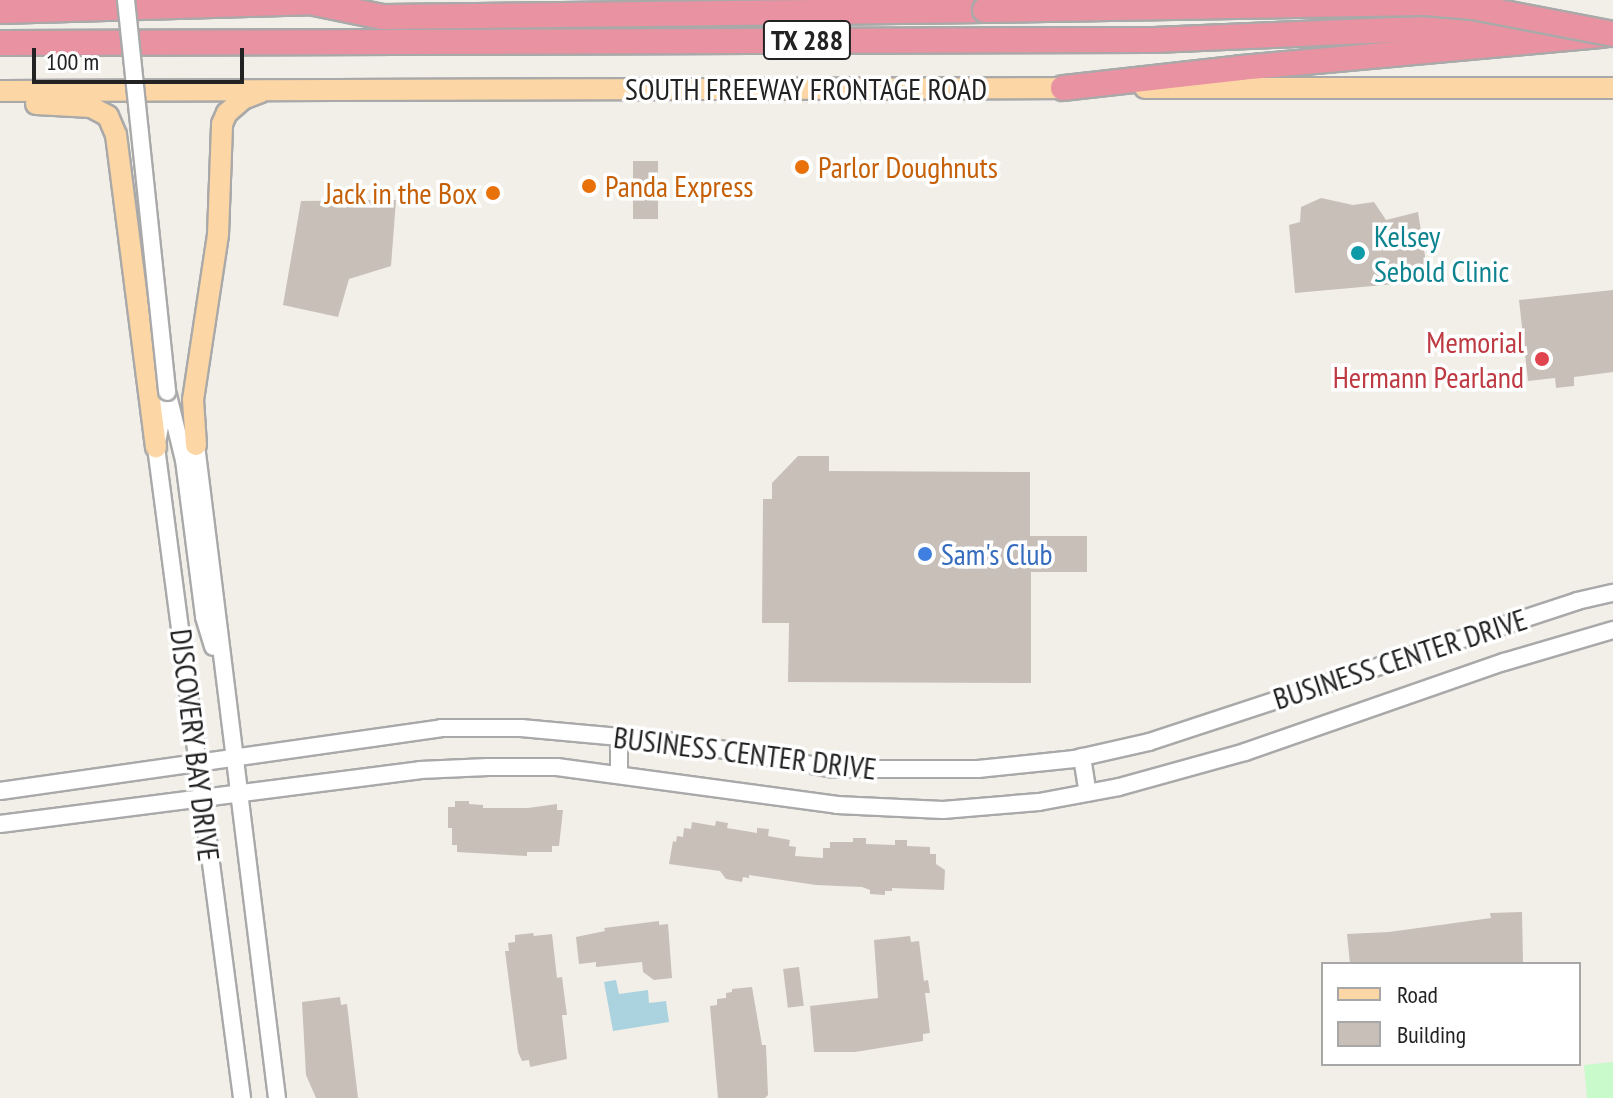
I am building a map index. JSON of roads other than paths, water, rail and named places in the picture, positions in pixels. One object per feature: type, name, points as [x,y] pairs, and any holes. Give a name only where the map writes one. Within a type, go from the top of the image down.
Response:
[{"type":"highway","points":[[0,11],[405,0]]},
{"type":"highway","points":[[314,3],[383,17],[1425,3],[1473,7],[1613,34]]},
{"type":"highway","name":"TX 288","points":[[0,43],[1154,40],[1510,23],[1613,25]]},
{"type":"highway","points":[[1063,88],[1240,68],[1613,34]]},
{"type":"main road","name":"SOUTH FREEWAY FRONTAGE ROAD","points":[[0,91],[1613,88]]},
{"type":"main road","points":[[196,445],[193,400],[218,235],[222,124],[227,113],[243,99],[265,90]]},
{"type":"main road","points":[[0,102],[91,107],[108,116],[122,165],[156,447]]},
{"type":"street","points":[[126,0],[167,392],[184,460],[204,617],[227,703]]},
{"type":"street","name":"DISCOVERY BAY DRIVE","points":[[167,392],[156,447],[242,1098]]},
{"type":"street","name":"DISCOVERY BAY DRIVE","points":[[196,445],[277,1098]]},
{"type":"street","name":"BUSINESS CENTER DRIVE","points":[[0,791],[441,728],[521,728],[685,743],[834,769],[978,769],[1082,757],[1163,737],[1564,605],[1613,593]]},
{"type":"street","name":"BUSINESS CENTER DRIVE","points":[[0,824],[420,770],[557,767],[837,805],[943,810],[1039,802],[1088,793],[1245,752],[1504,662],[1613,630]]},
{"type":"street","points":[[619,737],[619,774]]},
{"type":"street","points":[[1082,757],[1088,793]]},
{"type":"water","points":[[616,980],[619,994],[648,990],[649,1003],[666,1001],[669,1022],[613,1031],[604,982]]},
{"type":"place","name":"Parlor Doughnuts","points":[[802,167]]},
{"type":"place","name":"Panda Express","points":[[589,186]]},
{"type":"place","name":"Jack in the Box","points":[[493,193]]},
{"type":"place","name":"Kelsey Sebold Clinic","points":[[1358,253]]},
{"type":"place","name":"Memorial Hermann Pearland","points":[[1542,359]]},
{"type":"place","name":"Sam's Club","points":[[925,554]]}]
